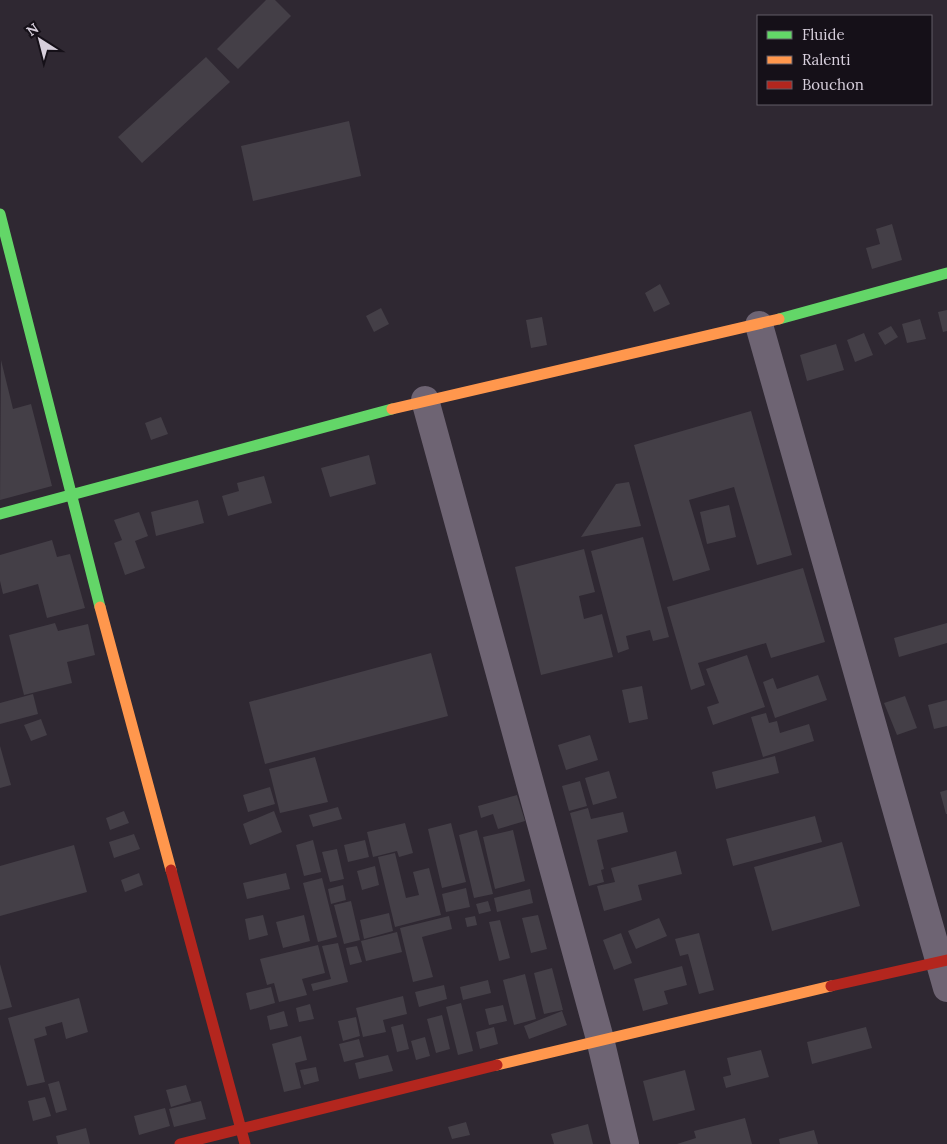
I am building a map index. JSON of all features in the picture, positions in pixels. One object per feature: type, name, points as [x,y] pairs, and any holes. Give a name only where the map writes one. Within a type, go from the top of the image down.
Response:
[{"type":"street","points":[[0,214],[71,497],[245,1144]]},
{"type":"street","points":[[0,514],[71,497],[424,400],[759,325],[947,273]]},
{"type":"street","points":[[759,325],[944,961],[947,988]]},
{"type":"street","points":[[424,400],[600,1039],[625,1144]]},
{"type":"street","points":[[180,1144],[600,1039],[944,961]]},
{"type":"building","points":[[266,0],[275,0],[291,16],[238,69],[217,49]]},
{"type":"building","points":[[206,57],[230,82],[142,163],[118,137]]},
{"type":"building","points":[[349,121],[361,176],[253,201],[241,146]]},
{"type":"building","points":[[892,224],[902,260],[872,269],[866,248],[880,244],[876,229]]},
{"type":"building","points":[[660,284],[670,304],[654,312],[645,293]]},
{"type":"building","points":[[381,308],[389,324],[374,332],[366,316]]},
{"type":"building","points":[[947,310],[947,331],[943,332],[938,312]]},
{"type":"building","points":[[542,317],[547,345],[531,348],[526,320]]},
{"type":"building","points":[[920,319],[926,339],[907,343],[902,324]]},
{"type":"building","points":[[891,326],[898,337],[885,345],[878,333]]},
{"type":"building","points":[[864,333],[873,355],[855,362],[847,340]]},
{"type":"building","points":[[836,344],[844,370],[807,381],[800,355]]},
{"type":"building","points":[[1,360],[13,409],[31,404],[52,486],[0,500]]},
{"type":"building","points":[[751,411],[792,555],[757,565],[734,487],[689,500],[710,570],[673,581],[634,445]]},
{"type":"building","points":[[161,417],[168,434],[151,440],[145,423]]},
{"type":"building","points":[[369,455],[376,484],[330,497],[321,468]]},
{"type":"building","points":[[264,476],[272,503],[228,516],[222,496],[239,491],[237,483]]},
{"type":"building","points":[[629,482],[641,526],[581,537],[616,484]]},
{"type":"building","points":[[198,500],[204,523],[156,536],[151,512]]},
{"type":"building","points":[[729,505],[736,537],[707,544],[700,512]]},
{"type":"building","points":[[139,512],[148,536],[135,541],[145,568],[125,575],[114,543],[122,540],[114,520]]},
{"type":"building","points":[[643,537],[669,637],[653,641],[650,630],[626,636],[629,649],[618,653],[591,551]]},
{"type":"building","points":[[52,540],[57,557],[70,554],[85,608],[47,618],[38,584],[3,594],[0,581],[0,555]]},
{"type":"building","points":[[584,549],[595,592],[579,596],[584,619],[602,614],[613,657],[541,675],[515,567]]},
{"type":"building","points":[[803,568],[825,642],[771,658],[766,643],[698,663],[705,685],[691,690],[667,607]]},
{"type":"building","points":[[55,623],[58,631],[88,624],[95,655],[67,662],[72,683],[24,695],[9,635]]},
{"type":"building","points":[[947,623],[947,643],[899,657],[894,638]]},
{"type":"building","points":[[431,653],[448,716],[265,764],[249,702]]},
{"type":"building","points":[[747,655],[765,707],[713,725],[707,707],[719,703],[706,669]]},
{"type":"building","points":[[818,675],[827,700],[775,718],[763,682],[773,678],[777,689]]},
{"type":"building","points":[[642,686],[648,719],[629,723],[622,690]]},
{"type":"building","points":[[33,694],[38,714],[0,724],[0,703]]},
{"type":"building","points":[[905,696],[917,728],[897,735],[884,703]]},
{"type":"building","points":[[947,700],[947,726],[934,729],[928,705]]},
{"type":"building","points":[[766,713],[769,723],[777,721],[780,733],[809,724],[814,741],[763,757],[751,717]]},
{"type":"building","points":[[41,719],[47,735],[31,741],[24,725]]},
{"type":"building","points":[[590,735],[598,760],[566,770],[558,745]]},
{"type":"building","points":[[0,746],[11,785],[0,788]]},
{"type":"building","points":[[775,756],[779,773],[716,789],[712,772]]},
{"type":"building","points":[[315,757],[328,802],[280,813],[269,769]]},
{"type":"building","points":[[609,771],[617,798],[593,805],[585,778]]},
{"type":"building","points":[[580,781],[587,806],[569,811],[562,786]]},
{"type":"building","points":[[270,787],[275,804],[248,812],[243,795]]},
{"type":"building","points":[[947,790],[947,814],[946,814],[940,792]]},
{"type":"building","points":[[517,795],[525,821],[498,829],[493,814],[481,818],[478,806]]},
{"type":"building","points":[[338,807],[342,819],[313,827],[309,815]]},
{"type":"building","points":[[588,808],[591,819],[623,812],[628,832],[597,840],[604,869],[601,870],[604,882],[589,886],[570,813]]},
{"type":"building","points":[[124,811],[129,823],[110,830],[106,818]]},
{"type":"building","points":[[274,811],[282,832],[250,845],[243,824]]},
{"type":"building","points":[[815,816],[822,842],[733,866],[726,839]]},
{"type":"building","points":[[405,823],[413,853],[399,857],[397,851],[373,857],[367,832]]},
{"type":"building","points":[[451,823],[466,882],[442,888],[428,829]]},
{"type":"building","points":[[477,830],[493,894],[474,898],[459,835]]},
{"type":"building","points":[[513,830],[525,881],[495,889],[483,837]]},
{"type":"building","points":[[134,834],[140,849],[114,858],[109,842]]},
{"type":"building","points":[[313,840],[321,872],[304,876],[296,845]]},
{"type":"building","points":[[365,840],[369,857],[348,862],[344,845]]},
{"type":"building","points":[[842,842],[860,906],[772,931],[754,867]]},
{"type":"building","points":[[74,845],[87,892],[0,916],[0,866]]},
{"type":"building","points":[[337,849],[344,879],[330,882],[322,852]]},
{"type":"building","points":[[676,851],[682,874],[638,885],[642,900],[604,911],[597,886],[615,882],[611,868]]},
{"type":"building","points":[[395,853],[406,898],[419,895],[413,872],[429,868],[441,915],[395,927],[378,857]]},
{"type":"building","points":[[375,866],[379,885],[362,890],[357,871]]},
{"type":"building","points":[[139,873],[143,885],[125,892],[121,880]]},
{"type":"building","points":[[286,873],[290,889],[247,899],[243,883]]},
{"type":"building","points":[[322,878],[337,937],[318,942],[303,883]]},
{"type":"building","points":[[343,885],[346,900],[331,904],[328,889]]},
{"type":"building","points":[[466,888],[470,907],[446,912],[442,894]]},
{"type":"building","points":[[530,889],[533,903],[497,912],[494,898]]},
{"type":"building","points":[[351,901],[360,940],[344,944],[334,905]]},
{"type":"building","points":[[488,901],[491,911],[479,914],[476,904]]},
{"type":"building","points":[[389,913],[393,931],[364,939],[360,920]]},
{"type":"building","points":[[263,915],[268,935],[249,940],[245,919]]},
{"type":"building","points":[[304,915],[310,941],[283,948],[276,922]]},
{"type":"building","points":[[538,915],[547,949],[531,953],[522,918]]},
{"type":"building","points":[[449,916],[452,929],[422,937],[433,977],[413,982],[400,928]]},
{"type":"building","points":[[475,916],[477,925],[467,927],[465,918]]},
{"type":"building","points":[[659,918],[667,936],[636,949],[628,931]]},
{"type":"building","points":[[500,920],[510,958],[499,961],[489,922]]},
{"type":"building","points":[[397,932],[402,952],[366,961],[361,941]]},
{"type":"building","points":[[621,933],[632,963],[614,970],[603,940]]},
{"type":"building","points":[[699,933],[714,990],[699,994],[688,954],[680,956],[675,939]]},
{"type":"building","points":[[338,943],[348,982],[313,991],[311,984],[331,979],[322,946]]},
{"type":"building","points":[[318,945],[325,973],[302,979],[307,995],[279,1002],[274,983],[267,985],[260,959]]},
{"type":"building","points":[[357,946],[362,962],[350,965],[346,948]]},
{"type":"building","points":[[0,964],[12,1007],[0,1010]]},
{"type":"building","points":[[682,966],[687,985],[664,991],[668,1004],[643,1011],[634,979]]},
{"type":"building","points":[[552,968],[563,1010],[544,1014],[534,973]]},
{"type":"building","points":[[525,974],[536,1019],[514,1025],[503,980]]},
{"type":"building","points":[[488,980],[491,993],[463,1000],[460,987]]},
{"type":"building","points":[[444,985],[447,999],[419,1007],[415,992]]},
{"type":"building","points":[[271,987],[275,1003],[250,1010],[246,993]]},
{"type":"building","points":[[403,996],[407,1014],[383,1020],[386,1032],[363,1037],[356,1008]]},
{"type":"building","points":[[79,998],[88,1032],[66,1039],[62,1022],[45,1027],[47,1035],[34,1039],[45,1082],[27,1086],[8,1018]]},
{"type":"building","points":[[461,1003],[473,1051],[458,1055],[446,1007]]},
{"type":"building","points":[[310,1004],[314,1019],[299,1022],[296,1008]]},
{"type":"building","points":[[503,1005],[507,1021],[489,1025],[485,1009]]},
{"type":"building","points":[[284,1011],[288,1026],[270,1030],[267,1016]]},
{"type":"building","points":[[562,1011],[567,1025],[529,1039],[524,1026]]},
{"type":"building","points":[[442,1015],[450,1049],[436,1053],[427,1019]]},
{"type":"building","points":[[356,1017],[360,1036],[343,1041],[338,1021]]},
{"type":"building","points":[[403,1024],[409,1049],[397,1052],[391,1027]]},
{"type":"building","points":[[494,1027],[498,1044],[480,1049],[476,1032]]},
{"type":"building","points":[[866,1027],[872,1048],[812,1064],[807,1042]]},
{"type":"building","points":[[301,1036],[307,1060],[295,1063],[301,1088],[284,1092],[272,1044]]},
{"type":"building","points":[[425,1037],[430,1056],[416,1060],[411,1041]]},
{"type":"building","points":[[359,1039],[364,1057],[344,1062],[339,1044]]},
{"type":"building","points":[[761,1050],[769,1077],[726,1088],[723,1077],[731,1075],[727,1058]]},
{"type":"building","points":[[388,1055],[393,1071],[359,1079],[355,1063]]},
{"type":"building","points":[[316,1067],[319,1081],[304,1085],[300,1070]]},
{"type":"building","points":[[685,1070],[695,1110],[653,1121],[643,1081]]},
{"type":"building","points":[[59,1081],[67,1110],[56,1113],[48,1084]]},
{"type":"building","points":[[186,1085],[191,1101],[171,1107],[166,1090]]},
{"type":"building","points":[[45,1097],[51,1116],[33,1121],[28,1101]]},
{"type":"building","points":[[201,1101],[206,1119],[174,1127],[169,1109]]},
{"type":"building","points":[[165,1108],[170,1126],[139,1135],[134,1116]]},
{"type":"building","points":[[745,1118],[752,1144],[677,1144],[696,1138],[694,1131]]},
{"type":"building","points":[[466,1122],[470,1135],[452,1139],[448,1127]]},
{"type":"building","points":[[588,1124],[593,1144],[554,1144],[551,1134]]},
{"type":"building","points":[[86,1128],[90,1144],[58,1144],[56,1136]]},
{"type":"building","points":[[814,1130],[818,1144],[780,1144],[779,1139]]},
{"type":"traffic: fast","points":[[0,214],[100,607]]},
{"type":"traffic: fast","points":[[779,319],[947,273]]},
{"type":"traffic: fast","points":[[0,514],[392,409]]},
{"type":"traffic: slow","points":[[392,409],[779,319]]},
{"type":"traffic: slow","points":[[100,607],[171,870]]},
{"type":"traffic: slow","points":[[497,1065],[831,986]]},
{"type":"traffic: jam","points":[[171,870],[245,1144]]},
{"type":"traffic: jam","points":[[831,986],[947,960]]},
{"type":"traffic: jam","points":[[180,1144],[497,1065]]}]
